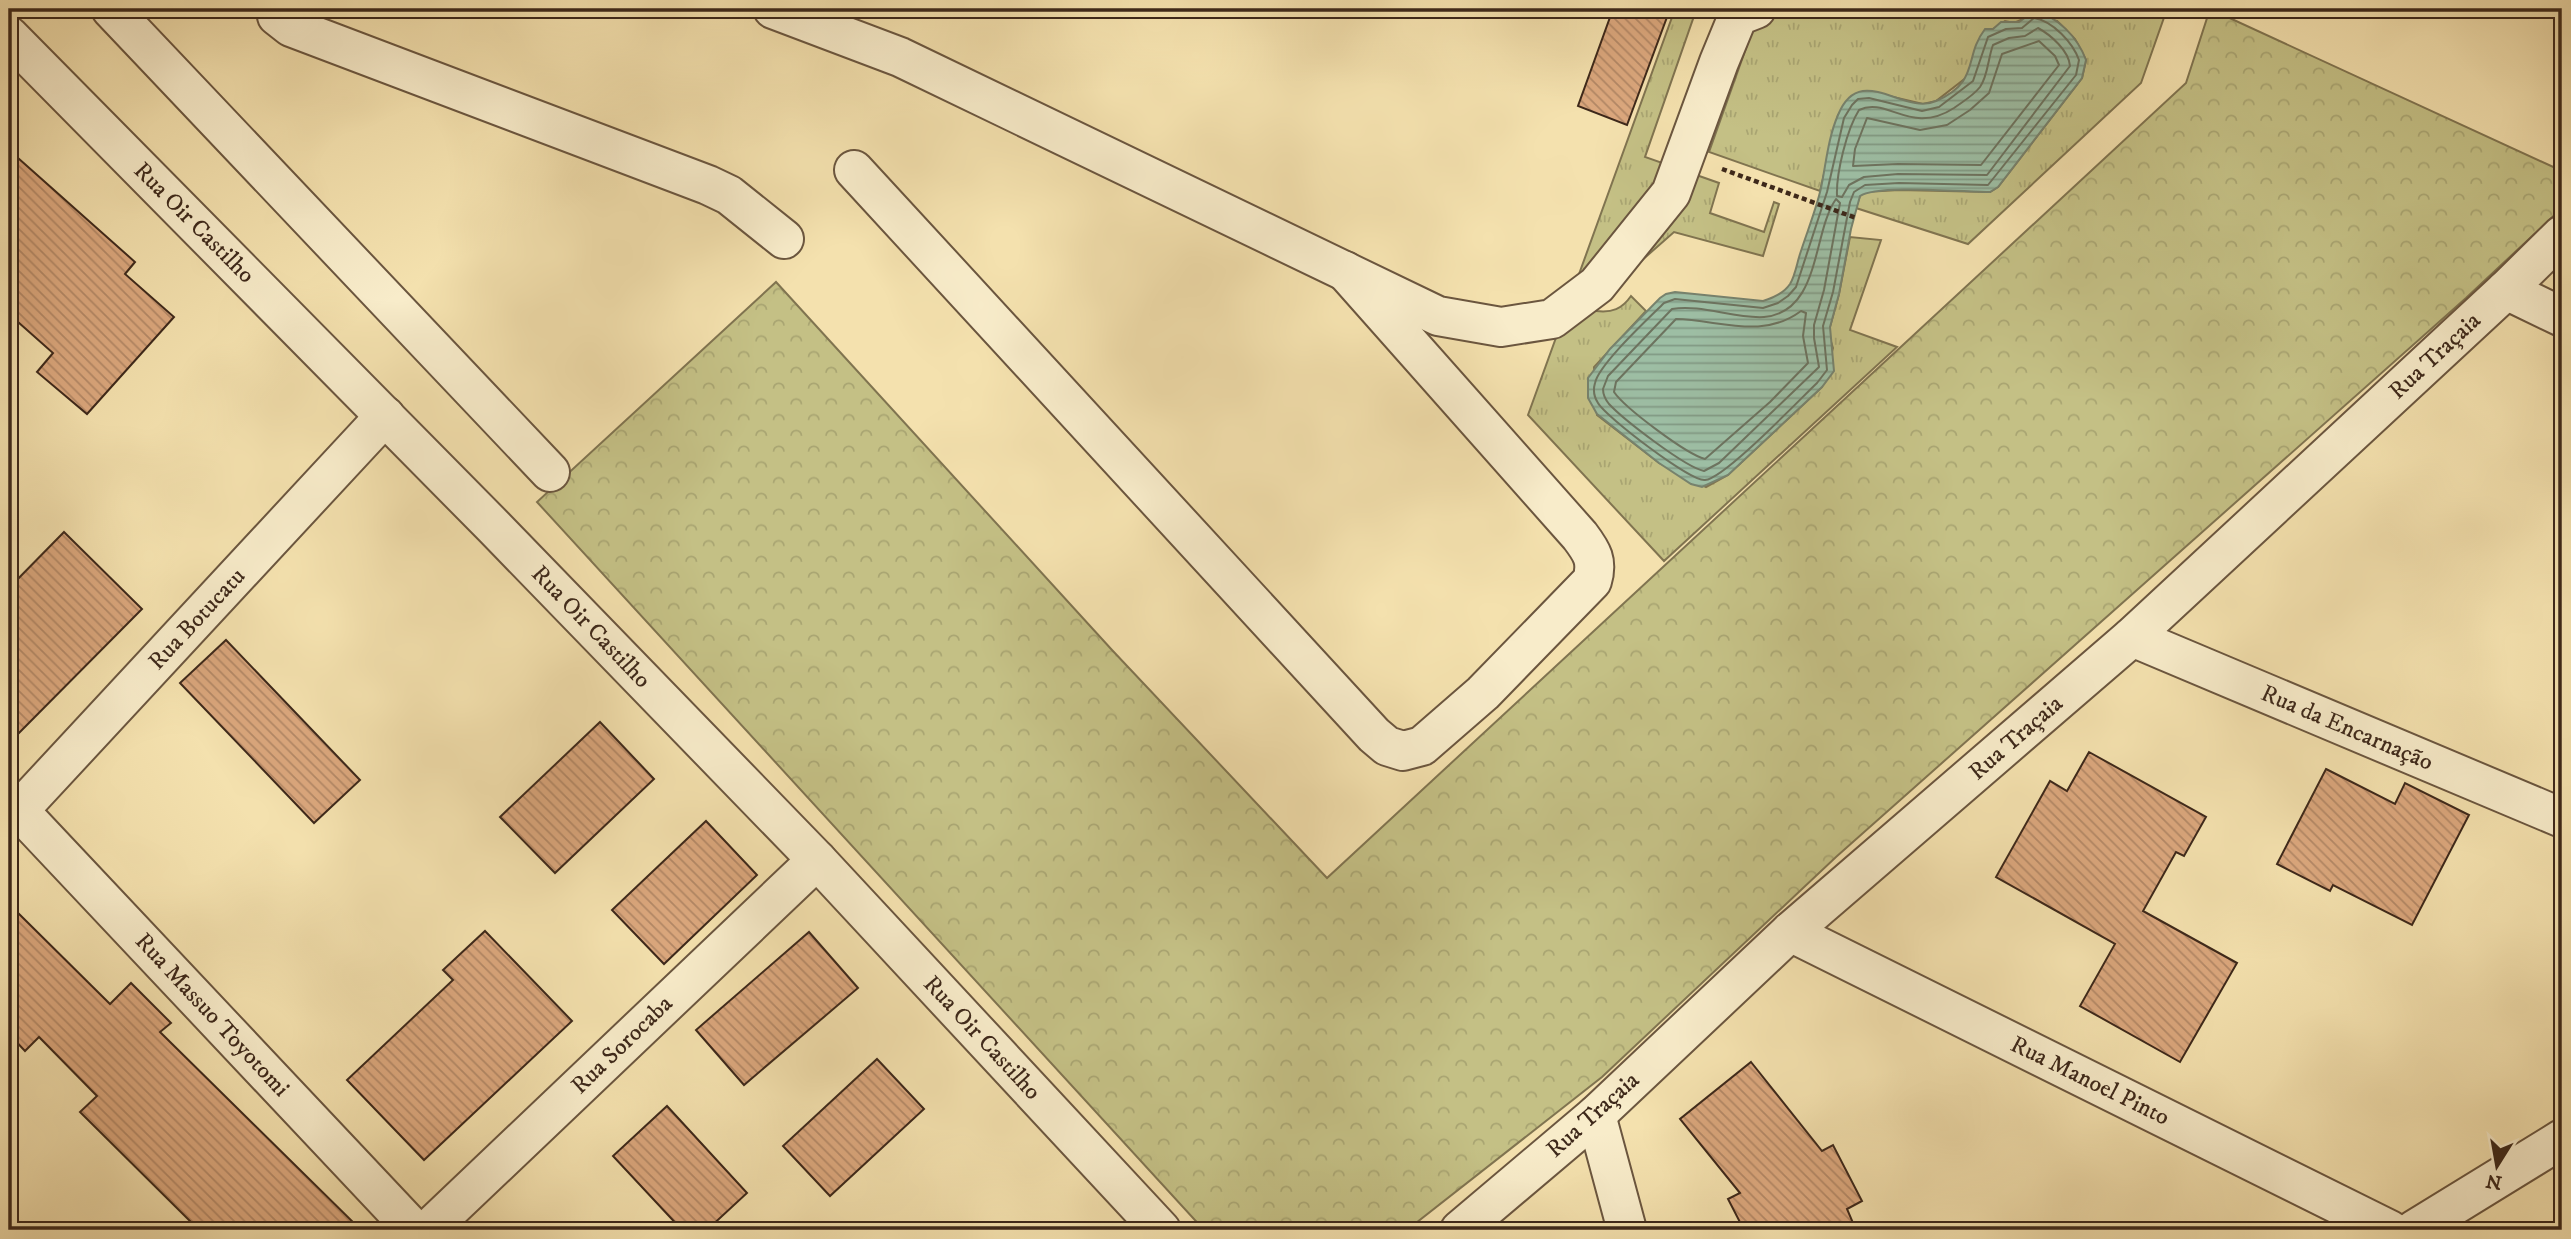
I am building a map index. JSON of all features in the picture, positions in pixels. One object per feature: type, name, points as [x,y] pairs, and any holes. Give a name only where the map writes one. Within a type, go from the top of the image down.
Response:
[{"type":"street","points":[[280,9],[277,16],[291,27],[708,185],[729,195],[785,239]]},
{"type":"street","points":[[774,9],[900,57],[1438,316],[1501,327],[1552,319],[1597,285],[1671,193],[1738,16],[1756,9]]},
{"type":"street","points":[[115,10],[550,471]]},
{"type":"street","name":"Rua Oir Castilho","points":[[9,36],[385,416],[817,860],[1161,1230]]},
{"type":"street","points":[[854,170],[1374,735],[1387,746],[1404,751],[1422,746],[1483,693],[1592,581],[1596,566],[1593,554],[1580,536],[1345,271]]},
{"type":"street","name":"Rua Traçaia","points":[[1460,1230],[1596,1115],[1790,932],[2132,637],[2562,235]]},
{"type":"street","points":[[2506,290],[2562,317]]},
{"type":"street","name":"Rua Botucatu","points":[[12,811],[385,416]]},
{"type":"street","name":"Rua da Encarnação","points":[[2132,637],[2562,818]]},
{"type":"street","name":"Rua Massuo Toyotomi","points":[[12,811],[414,1230]]},
{"type":"street","name":"Rua Sorocaba","points":[[428,1230],[817,860]]},
{"type":"street","name":"Rua Manoel Pinto","points":[[1790,932],[2390,1230]]},
{"type":"street","points":[[1596,1115],[1627,1230]]},
{"type":"street","points":[[2414,1230],[2562,1139]]},
{"type":"path","points":[[1685,155],[1856,218]]},
{"type":"green space","points":[[1675,9],[1694,16],[1645,157],[1719,183],[1710,213],[1764,232],[1774,202],[1779,204],[1763,256],[1674,232],[1598,299],[1596,311],[1616,309],[1631,296],[1646,311],[1594,367],[1597,415],[1659,463],[1706,487],[1728,475],[1822,387],[1833,348],[1829,336],[1830,327],[1850,237],[1881,240],[1850,330],[1897,347],[1664,561],[1528,415]]},
{"type":"green space","points":[[1786,9],[2167,9],[2141,83],[1968,244],[1856,208],[1860,196],[1865,192],[1899,190],[1990,192],[1998,187],[2082,78],[2086,60],[2075,39],[2057,21],[2025,18],[2014,23],[2005,21],[1993,29],[1988,29],[1967,77],[1936,101],[1923,104],[1868,91],[1838,115],[1820,191],[1709,152],[1755,23]]},
{"type":"green space","points":[[2210,9],[2562,171],[2562,208],[2466,298],[1836,857],[1602,1077],[1407,1230],[1204,1230],[537,502],[776,282],[1112,650],[1327,878],[2186,83]]},
{"type":"water","points":[[2034,11],[2059,23],[2078,44],[2086,60],[2082,78],[1998,187],[1990,192],[1902,189],[1869,192],[1860,196],[1830,327],[1834,371],[1822,387],[1728,475],[1702,487],[1691,484],[1659,463],[1597,414],[1588,398],[1588,378],[1610,349],[1666,294],[1675,292],[1763,301],[1788,287],[1817,204],[1835,124],[1847,100],[1858,92],[1870,91],[1923,104],[1936,101],[1960,85],[1985,29],[1993,29],[2001,22],[2019,22]]},
{"type":"building","points":[[1613,9],[1670,9],[1627,125],[1578,106]]},
{"type":"building","points":[[9,150],[135,262],[125,274],[174,317],[87,414],[37,372],[53,353],[9,314]]},
{"type":"building","points":[[64,532],[142,609],[9,743],[9,588]]},
{"type":"building","points":[[226,640],[360,780],[314,823],[180,683]]},
{"type":"building","points":[[600,722],[654,779],[555,873],[500,817]]},
{"type":"building","points":[[2089,752],[2206,817],[2184,856],[2176,852],[2143,911],[2237,963],[2180,1062],[2080,1006],[2115,944],[1996,877],[2050,781],[2067,791]]},
{"type":"building","points":[[2326,769],[2395,804],[2405,783],[2469,815],[2412,925],[2333,885],[2330,891],[2277,864]]},
{"type":"building","points":[[706,821],[757,875],[664,964],[612,910]]},
{"type":"building","points":[[9,904],[110,1004],[131,983],[171,1023],[160,1032],[361,1230],[199,1230],[80,1112],[97,1096],[39,1037],[25,1051],[9,1034]]},
{"type":"building","points":[[485,931],[572,1021],[424,1160],[347,1080],[453,980],[443,970]]},
{"type":"building","points":[[809,932],[858,988],[744,1085],[696,1030]]},
{"type":"building","points":[[877,1059],[924,1109],[830,1196],[783,1146]]},
{"type":"building","points":[[1751,1062],[1822,1151],[1833,1145],[1862,1201],[1847,1209],[1856,1230],[1744,1230],[1728,1199],[1740,1193],[1680,1119]]},
{"type":"building","points":[[667,1106],[747,1193],[707,1230],[682,1230],[613,1156]]}]
